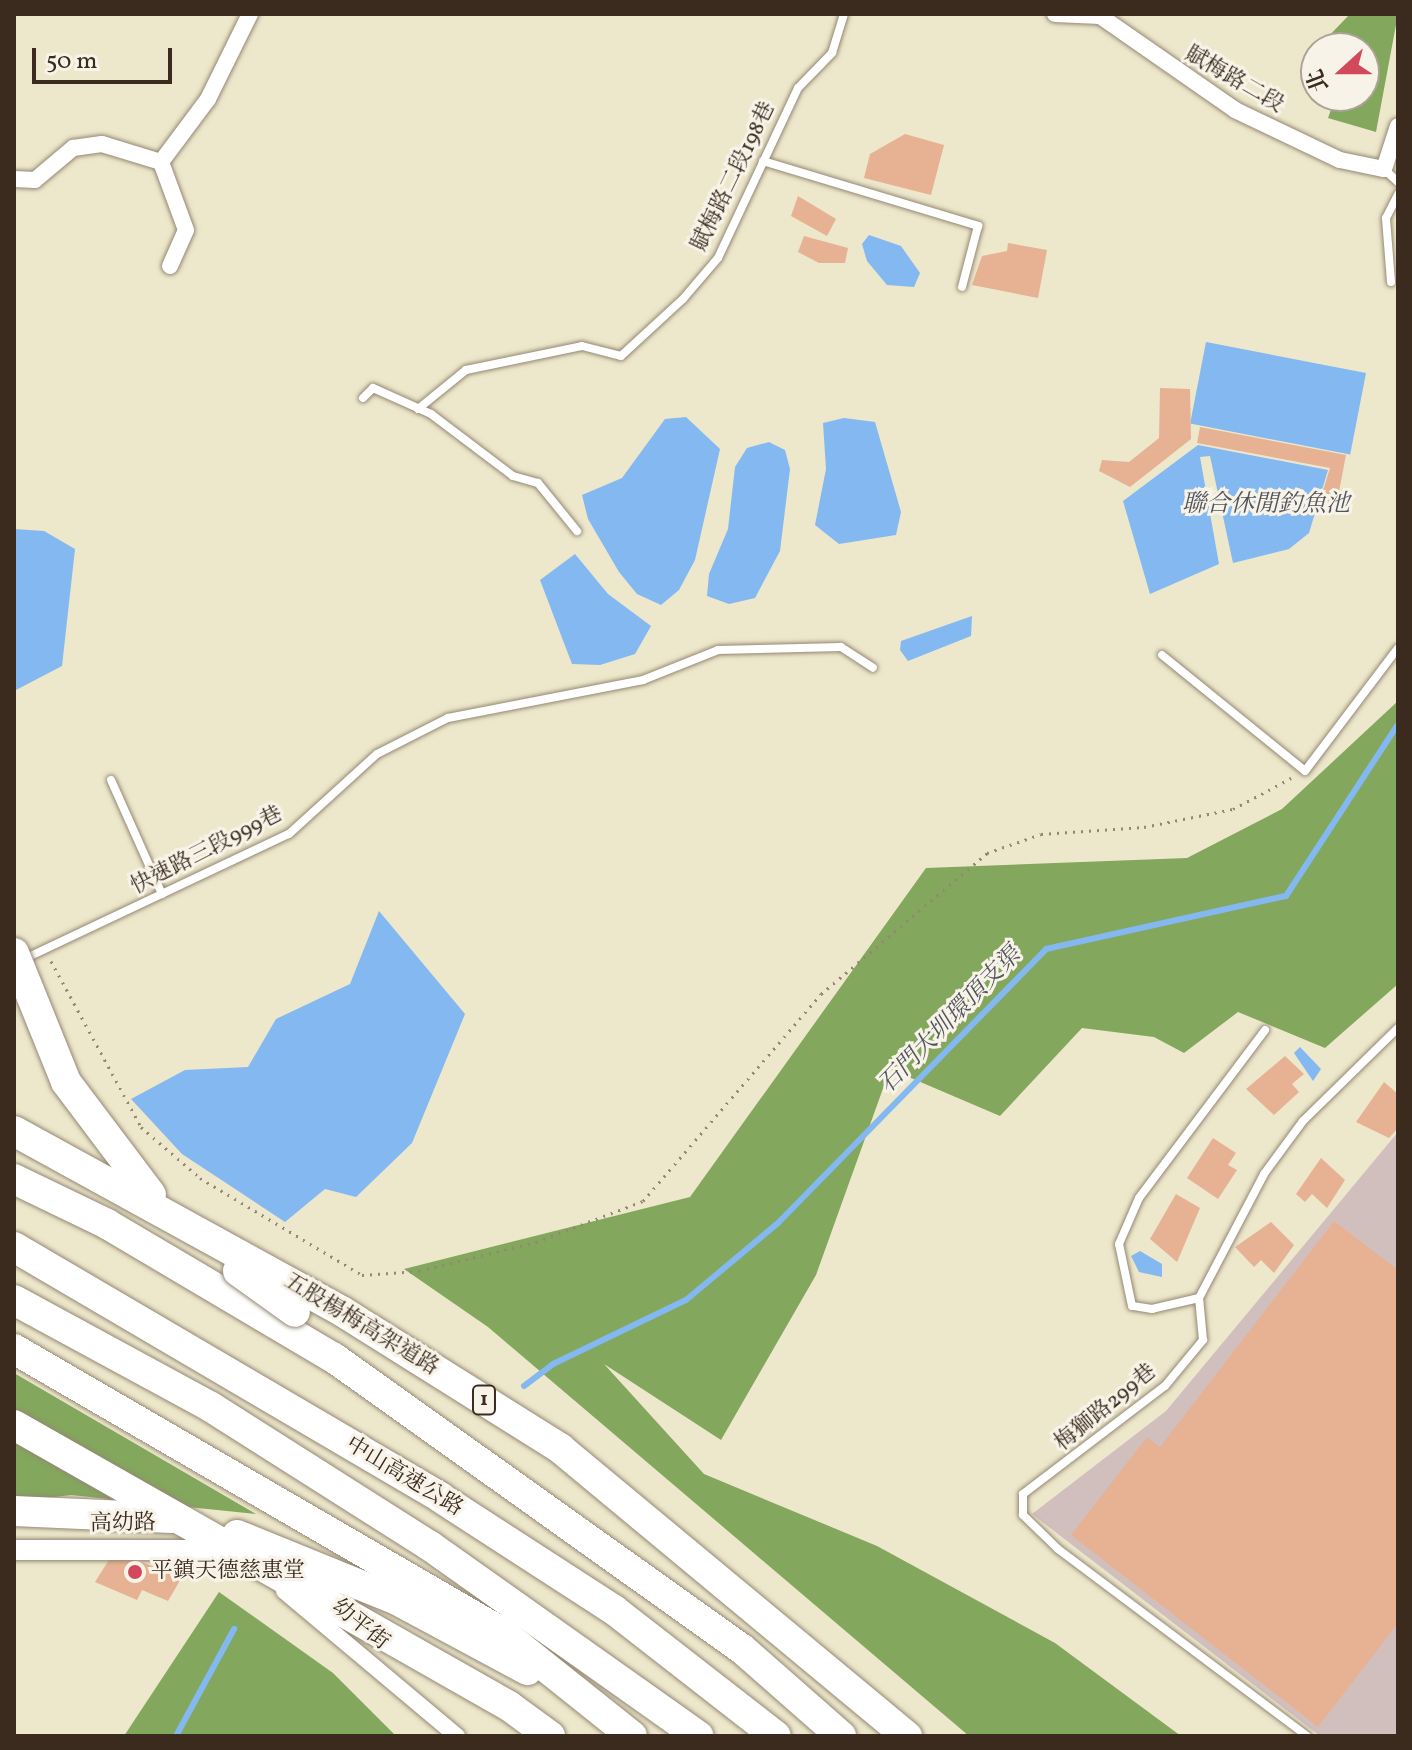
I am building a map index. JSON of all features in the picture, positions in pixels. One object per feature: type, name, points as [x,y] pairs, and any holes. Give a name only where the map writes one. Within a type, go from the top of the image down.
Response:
[{"type":"highway","points":[[14,953],[66,1082],[107,1145],[195,1239],[420,1399],[533,1497]]},
{"type":"highway","name":"五股楊梅高架道路","points":[[14,1131],[343,1312],[561,1449],[907,1736]]},
{"type":"highway","points":[[14,1179],[274,1318],[533,1497],[742,1649],[841,1736]]},
{"type":"highway","name":"中山高速公路","points":[[14,1247],[441,1498],[614,1610],[776,1736]]},
{"type":"highway","name":"中山高速公路","points":[[14,1300],[211,1407],[405,1530],[698,1736]]},
{"type":"highway","points":[[14,1349],[503,1633],[632,1736]]},
{"type":"highway","points":[[14,1425],[509,1706],[550,1736]]},
{"type":"highway","points":[[14,1511],[193,1521],[325,1568],[588,1703]]},
{"type":"street","points":[[161,162],[208,99],[250,14]]},
{"type":"street","name":"賦梅路二段","points":[[1055,14],[1100,15],[1235,110],[1340,160],[1384,169]]},
{"type":"street","points":[[1384,169],[1398,126]]},
{"type":"street","points":[[14,179],[35,180],[73,148],[102,144],[161,162]]},
{"type":"street","points":[[161,162],[186,230],[170,266]]},
{"type":"street","name":"高幼路","points":[[14,1550],[233,1550]]},
{"type":"street","name":"幼平街","points":[[233,1550],[457,1736]]},
{"type":"lane","name":"賦梅路二段198巷","points":[[418,409],[466,370],[582,346],[621,356],[718,258],[798,88],[832,53],[844,14]]},
{"type":"lane","points":[[763,161],[978,226],[962,287]]},
{"type":"lane","points":[[1384,169],[1398,182]]},
{"type":"lane","points":[[1391,282],[1386,218],[1398,194]]},
{"type":"lane","points":[[363,398],[373,388],[418,409],[513,476],[538,483],[577,531]]},
{"type":"lane","name":"快速路三段999巷","points":[[14,963],[289,834],[377,754],[448,718],[643,680],[718,650],[841,647],[873,668]]},
{"type":"lane","points":[[1162,655],[1305,771],[1398,648]]},
{"type":"lane","points":[[111,780],[162,894]]},
{"type":"lane","points":[[1265,1030],[1139,1198],[1119,1244],[1132,1306],[1152,1309],[1199,1298],[1264,1174],[1303,1121],[1398,1028]]},
{"type":"lane","name":"梅獅路299巷","points":[[1199,1298],[1203,1340],[1165,1386],[1023,1494],[1023,1515],[1307,1736]]},
{"type":"path","points":[[46,950],[141,1127],[200,1178],[362,1275],[419,1271],[536,1242],[643,1201],[821,994],[987,853],[1041,834],[1144,827],[1233,809],[1305,771]]},
{"type":"shaded area","points":[[1398,1132],[1398,1736],[1320,1736],[1032,1514],[1166,1411]]},
{"type":"green space","points":[[1350,14],[1398,14],[1380,111],[1380,32],[1333,32]]},
{"type":"green space","points":[[1330,112],[1380,112],[1376,132],[1328,118]]},
{"type":"green space","points":[[1398,701],[1398,984],[1325,1048],[1238,1012],[1184,1053],[1154,1037],[1082,1028],[1000,1116],[890,1069],[816,1275],[721,1440],[604,1364],[704,1474],[877,1546],[1055,1643],[1181,1736],[969,1736],[488,1327],[404,1269],[690,1197],[926,868],[1187,858],[1282,809]]},
{"type":"green space","points":[[14,1373],[256,1514],[71,1495],[14,1502]]},
{"type":"green space","points":[[219,1592],[333,1673],[396,1736],[124,1736]]},
{"type":"water","points":[[869,235],[901,246],[920,273],[914,287],[887,285],[867,261],[862,244]]},
{"type":"water","name":"聯合休閒釣魚池","points":[[1206,342],[1366,373],[1350,455],[1190,423]]},
{"type":"water","points":[[686,417],[720,449],[695,560],[679,590],[661,605],[637,594],[619,572],[588,519],[582,495],[622,478],[665,419]]},
{"type":"water","points":[[844,418],[875,422],[901,512],[896,535],[839,544],[815,525],[826,469],[823,423]]},
{"type":"water","points":[[769,442],[785,450],[790,469],[780,551],[755,598],[729,604],[707,596],[709,574],[728,529],[735,467],[747,448]]},
{"type":"water","points":[[1198,445],[1328,470],[1309,533],[1289,549],[1233,563],[1210,456],[1200,457],[1219,564],[1150,594],[1123,501]]},
{"type":"water","points":[[14,529],[44,531],[75,549],[62,666],[16,690]]},
{"type":"water","points":[[575,554],[608,594],[651,626],[635,654],[600,665],[572,664],[540,580]]},
{"type":"water","points":[[972,616],[971,636],[908,661],[900,650],[901,641]]},
{"type":"water","points":[[379,911],[465,1014],[412,1143],[356,1197],[325,1189],[285,1222],[182,1154],[131,1099],[185,1070],[248,1067],[276,1019],[350,984]]},
{"type":"water","points":[[1300,1047],[1321,1069],[1313,1081],[1294,1053]]},
{"type":"water","points":[[1140,1251],[1162,1264],[1162,1277],[1139,1272],[1131,1256]]},
{"type":"building","points":[[905,134],[944,145],[931,195],[864,178],[870,154]]},
{"type":"building","points":[[798,196],[836,219],[827,236],[791,216]]},
{"type":"building","points":[[804,236],[848,248],[845,263],[819,263],[798,252]]},
{"type":"building","points":[[1008,243],[1047,250],[1038,298],[972,285],[982,256],[1007,251]]},
{"type":"building","points":[[1160,388],[1190,389],[1191,439],[1130,487],[1099,471],[1102,460],[1129,462],[1159,438]]},
{"type":"building","points":[[1200,427],[1346,455],[1337,502],[1320,500],[1330,468],[1197,443]]},
{"type":"building","points":[[1285,1056],[1304,1074],[1292,1084],[1299,1092],[1274,1115],[1246,1089]]},
{"type":"building","points":[[1384,1082],[1398,1094],[1398,1128],[1389,1138],[1356,1122]]},
{"type":"building","points":[[1213,1138],[1236,1153],[1228,1165],[1237,1170],[1218,1199],[1187,1178]]},
{"type":"building","points":[[1321,1158],[1345,1180],[1327,1208],[1312,1194],[1305,1202],[1296,1194]]},
{"type":"building","points":[[1176,1194],[1200,1208],[1177,1262],[1150,1239]]},
{"type":"building","points":[[1334,1221],[1398,1270],[1398,1623],[1318,1727],[1071,1535],[1147,1437],[1160,1447]]},
{"type":"building","points":[[1271,1222],[1294,1245],[1274,1273],[1261,1260],[1254,1267],[1235,1247]]},
{"type":"building","name":"平鎮天德慈惠堂","points":[[114,1552],[182,1577],[168,1601],[142,1590],[137,1600],[95,1582]]},
{"type":"waterway","name":"石門大圳環頂支渠","points":[[524,1386],[553,1364],[686,1300],[777,1224],[1046,949],[1286,896],[1398,724]]},
{"type":"waterway","name":"石門大圳環頂支渠","points":[[176,1736],[234,1629]]},
{"type":"place","name":"平鎮天德慈惠堂","points":[[135,1572]]}]
